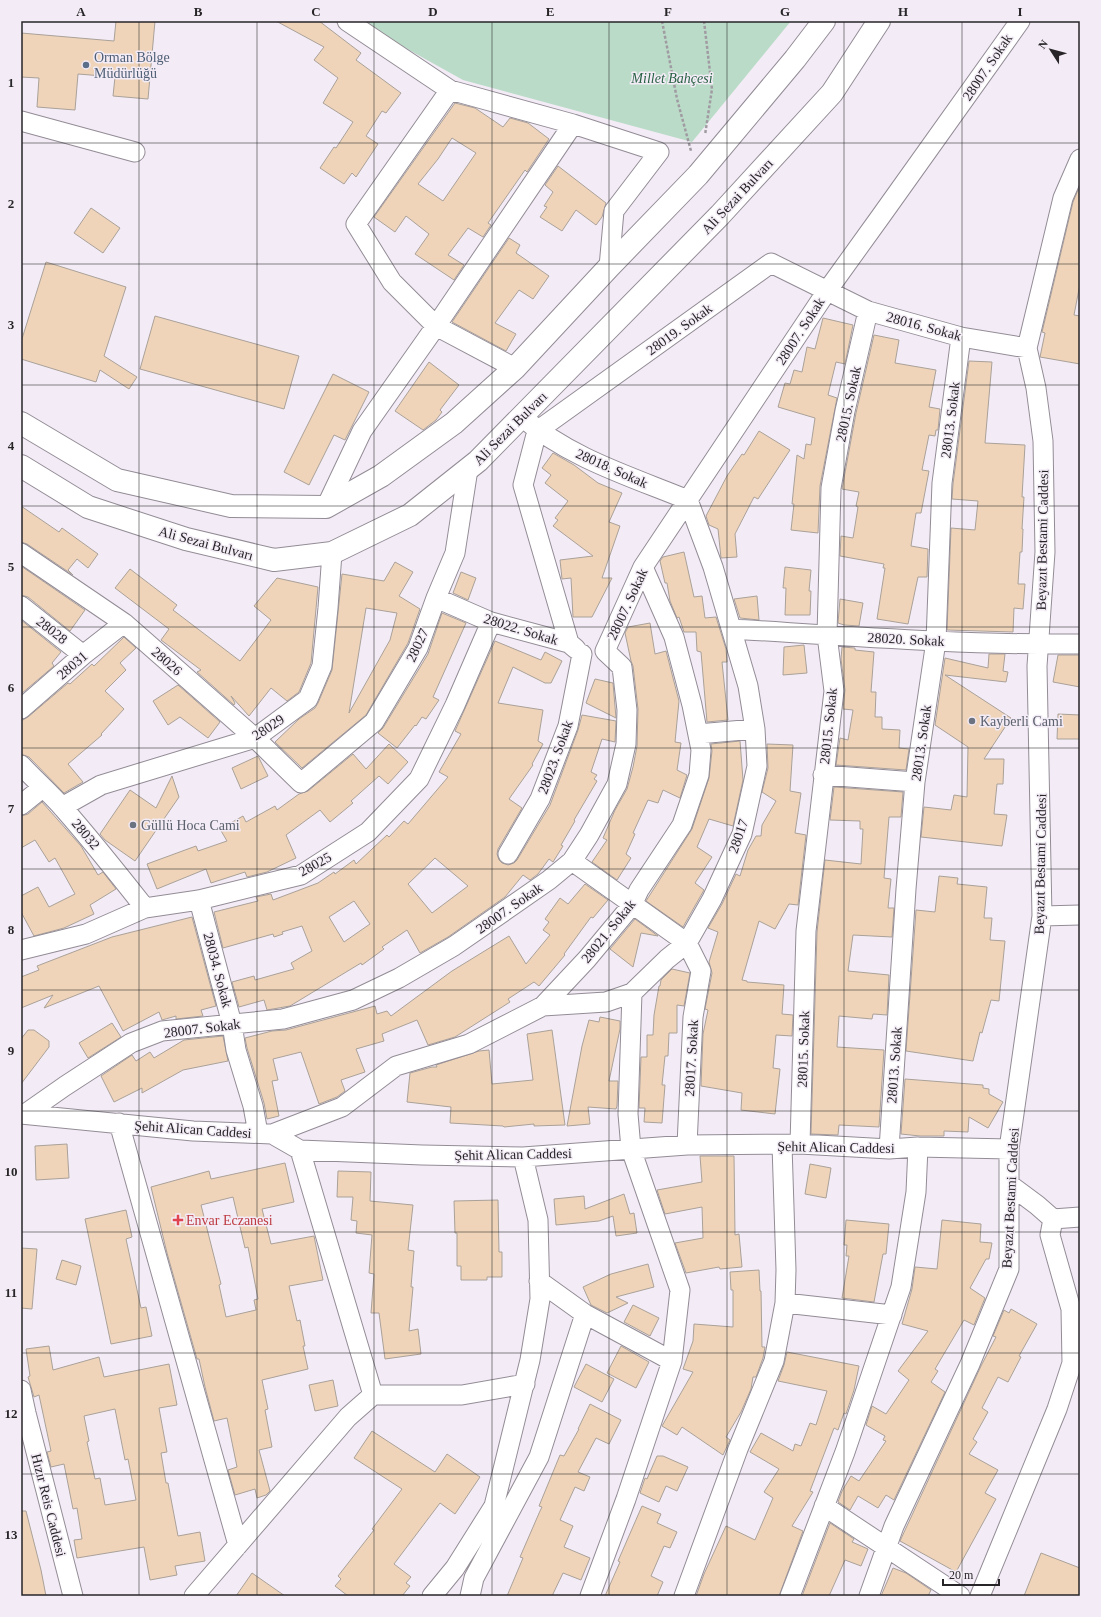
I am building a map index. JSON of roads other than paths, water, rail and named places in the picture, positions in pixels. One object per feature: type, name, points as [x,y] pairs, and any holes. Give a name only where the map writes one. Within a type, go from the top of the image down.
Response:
[{"type":"main road","points":[[21,423],[117,480],[231,506],[326,507],[381,476],[454,423],[515,368],[609,267],[698,175],[795,59],[824,21]]},
{"type":"main road","name":"Ali Sezai Bulvarı","points":[[21,466],[88,507],[186,540],[274,560],[332,554],[410,514],[478,461],[530,424],[832,93],[879,21]]},
{"type":"street","points":[[347,21],[450,90],[573,124],[660,152],[614,211],[609,267]]},
{"type":"street","name":"28007. Sokak","points":[[23,1114],[131,1043],[162,1032],[283,1019],[353,1000],[399,978],[454,946],[549,880],[572,861],[589,835],[617,784],[626,744],[627,710],[622,667],[605,650],[643,567],[827,291],[1020,21]]},
{"type":"street","points":[[450,90],[356,224],[392,282],[436,326],[515,368]]},
{"type":"street","points":[[21,122],[135,152]]},
{"type":"street","points":[[326,507],[362,431],[436,326],[573,124]]},
{"type":"street","name":"Beyazıt Bestami Caddesi","points":[[869,1596],[894,1526],[970,1364],[1009,1269],[1009,1149],[1042,916],[1037,666],[1040,645],[1045,552],[1043,441],[1036,388],[1027,348],[1063,198],[1080,159]]},
{"type":"street","name":"28019. Sokak","points":[[530,424],[771,263],[827,291]]},
{"type":"street","name":"28016. Sokak","points":[[827,291],[868,311],[961,337],[1027,348]]},
{"type":"street","name":"28015. Sokak","points":[[684,1596],[738,1449],[774,1361],[786,1303],[791,1145],[806,931],[834,691],[827,635],[831,488],[845,411],[868,311]]},
{"type":"street","name":"28013. Sokak","points":[[888,1150],[915,782],[936,641],[942,483],[961,337]]},
{"type":"street","points":[[530,424],[523,485],[575,648]]},
{"type":"street","name":"28018. Sokak","points":[[530,424],[590,460],[688,500]]},
{"type":"street","name":"28027","points":[[301,783],[374,722],[418,648],[436,598],[455,553],[468,469]]},
{"type":"street","name":"28017","points":[[632,993],[667,959],[687,943],[712,899],[742,834],[757,766],[755,729],[748,686],[713,567],[688,500]]},
{"type":"street","name":"28026","points":[[21,553],[124,623],[255,738],[301,783]]},
{"type":"street","name":"28029","points":[[62,807],[101,785],[255,738],[308,699],[322,666],[332,554]]},
{"type":"street","name":"28021. Sokak","points":[[265,1134],[342,1107],[396,1066],[468,1044],[543,1006],[587,959],[632,905],[639,890],[682,825],[700,775],[701,750],[674,637],[643,567]]},
{"type":"street","name":"28022. Sokak","points":[[436,598],[491,622],[575,648],[605,650]]},
{"type":"street","name":"28028","points":[[21,606],[83,655]]},
{"type":"street","name":"28025","points":[[21,950],[86,934],[145,908],[199,900],[301,875],[368,832],[419,779],[491,622]]},
{"type":"street","name":"28031","points":[[23,704],[124,623]]},
{"type":"street","name":"28020. Sokak","points":[[732,629],[936,641],[1040,645],[1080,644]]},
{"type":"street","name":"28023. Sokak","points":[[508,854],[540,799],[568,726],[575,648]]},
{"type":"street","points":[[698,734],[755,729]]},
{"type":"street","name":"28032","points":[[21,765],[62,807],[92,841],[145,908]]},
{"type":"street","points":[[823,775],[915,782]]},
{"type":"street","points":[[21,805],[42,788]]},
{"type":"street","points":[[572,861],[687,943]]},
{"type":"street","name":"28034. Sokak","points":[[199,900],[232,1024],[236,1050],[253,1106],[265,1134]]},
{"type":"street","points":[[1042,916],[1080,915]]},
{"type":"street","name":"28017. Sokak","points":[[687,943],[701,971],[693,1017],[687,1145]]},
{"type":"street","points":[[543,1006],[606,1002],[632,993],[628,1114],[631,1149],[680,1290],[672,1361],[626,1499],[590,1596]]},
{"type":"street","name":"Şehit Alican Caddesi","points":[[23,1114],[193,1131],[265,1134],[300,1150],[523,1157],[687,1145],[791,1145],[888,1150],[918,1147],[1009,1149]]},
{"type":"street","points":[[119,1123],[238,1545]]},
{"type":"street","points":[[790,1596],[845,1452],[901,1287],[916,1192],[918,1147]]},
{"type":"street","points":[[300,1150],[373,1395]]},
{"type":"street","points":[[432,1596],[455,1568],[494,1506],[530,1360],[540,1299],[538,1220],[523,1157]]},
{"type":"street","points":[[1010,1185],[1053,1219],[1080,1217]]},
{"type":"street","points":[[980,1596],[1076,1364],[1071,1309],[1050,1235],[1053,1219]]},
{"type":"street","points":[[539,1281],[585,1314],[672,1361]]},
{"type":"street","points":[[786,1303],[892,1315]]},
{"type":"street","points":[[455,1568],[472,1587],[539,1457],[585,1314]]},
{"type":"street","points":[[194,1596],[348,1417],[373,1395],[462,1395],[525,1384]]},
{"type":"street","name":"Hızır Reis Caddesi","points":[[21,1390],[23,1413],[73,1596]]},
{"type":"street","points":[[824,1506],[960,1596]]},
{"type":"place","name":"Orman Bölge Müdürlüğü","points":[[86,65]]},
{"type":"place","name":"Kayberli Cami","points":[[972,721]]},
{"type":"place","name":"Güllü Hoca Cami","points":[[133,825]]},
{"type":"place","name":"Envar Eczanesi","points":[[178,1220]]},
{"type":"park label","name":"Millet Bahçesi","points":[[672,78]]}]
